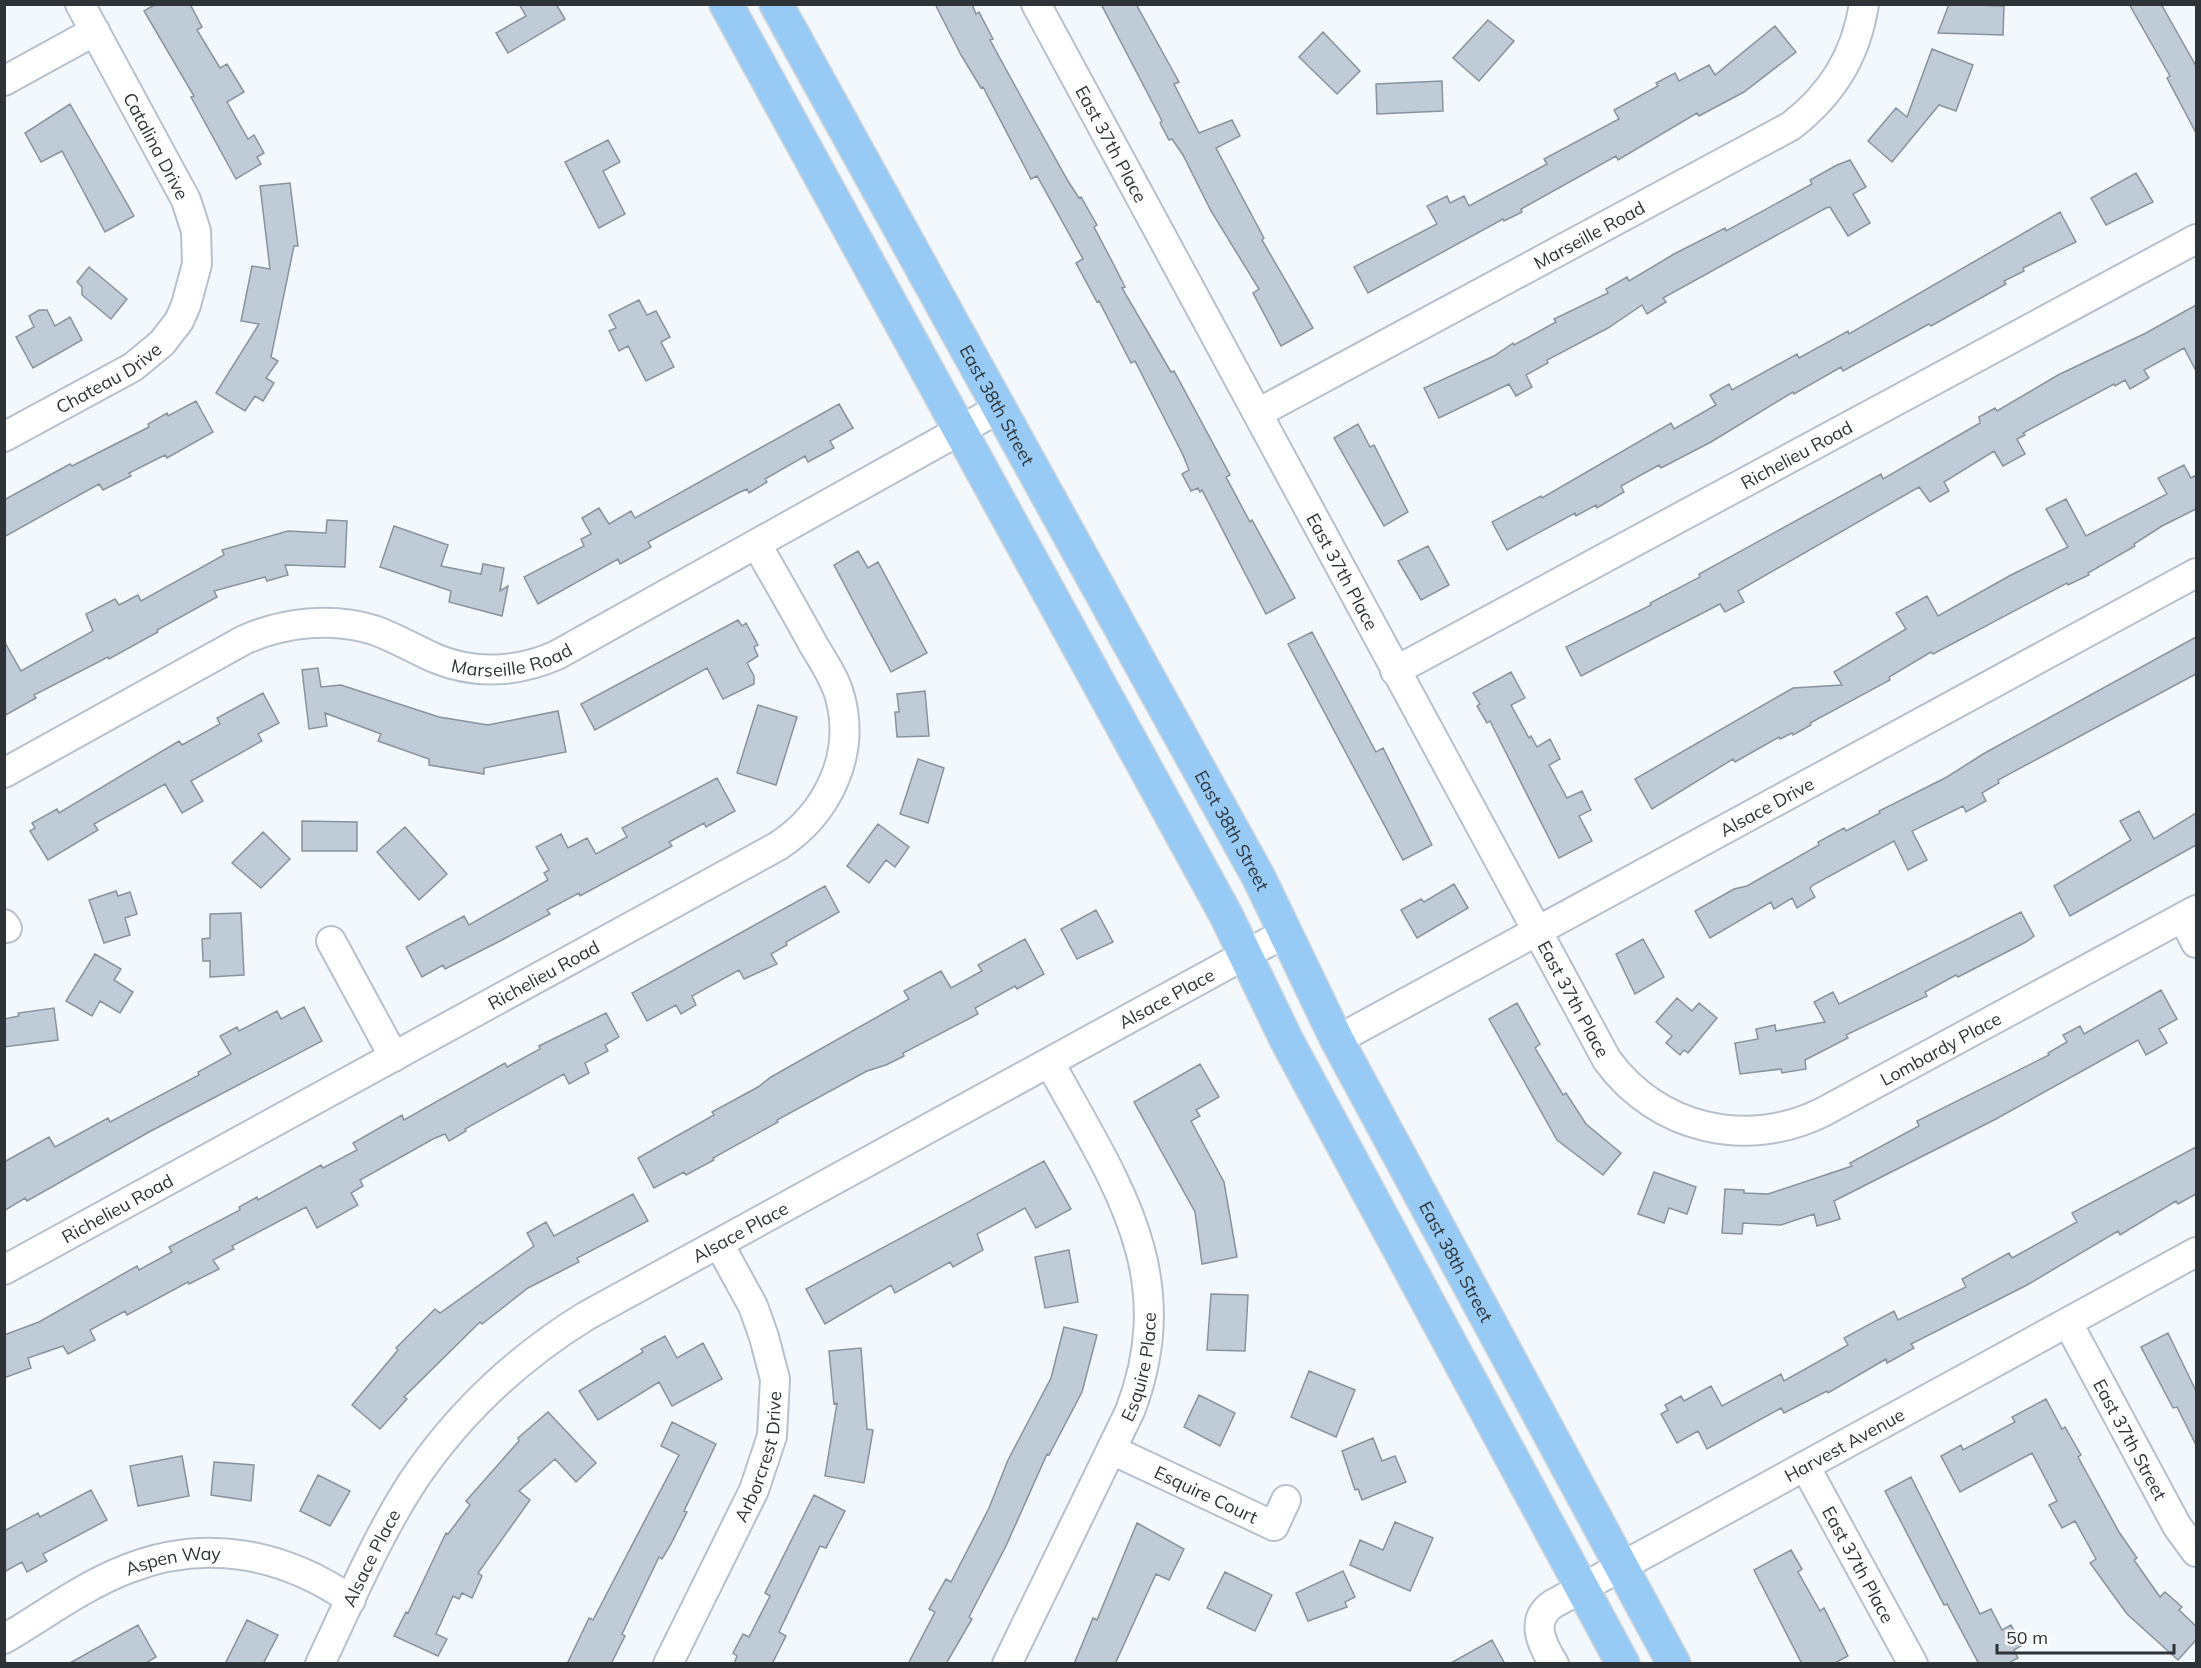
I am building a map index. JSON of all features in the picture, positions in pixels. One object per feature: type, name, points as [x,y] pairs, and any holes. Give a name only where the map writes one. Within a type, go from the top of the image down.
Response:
[{"type":"main road","points":[[726,4],[1226,915],[1287,1041],[1623,1664]]},
{"type":"main road","name":"East 38th Street","points":[[776,4],[1259,878],[1337,1040],[1674,1664]]},
{"type":"street","name":"Catalina Drive","points":[[80,4],[186,201],[196,231],[198,253],[190,296]]},
{"type":"street","name":"East 37th Place","points":[[1036,4],[1607,1060],[1628,1086],[1674,1117]]},
{"type":"street","name":"Marseille Road","points":[[1258,413],[1791,126],[1816,105],[1837,80],[1856,40],[1864,4]]},
{"type":"street","points":[[4,81],[95,31]]},
{"type":"street","name":"Richelieu Road","points":[[1395,671],[2196,239]]},
{"type":"street","name":"Chateau Drive","points":[[4,437],[149,356],[179,321],[190,296]]},
{"type":"street","name":"Marseille Road","points":[[4,773],[244,640],[271,630],[304,624],[350,625],[372,630],[457,665],[479,669],[514,668],[536,664],[757,545],[1000,408]]},
{"type":"street","name":"Richelieu Road","points":[[4,1270],[778,846],[800,830],[823,803],[837,775],[844,743],[841,698],[757,545]]},
{"type":"street","name":"Alsace Drive","points":[[1337,1040],[2196,573]]},
{"type":"street","points":[[2190,914],[2196,943]]},
{"type":"street","name":"Lombardy Place","points":[[1674,1117],[1694,1125],[1738,1132],[1781,1128],[1814,1117],[2190,914]]},
{"type":"street","name":"Alsace Place","points":[[320,1664],[390,1521],[413,1482],[447,1436],[485,1395],[525,1359],[570,1327],[1285,933]]},
{"type":"street","points":[[331,941],[394,1057]]},
{"type":"street","name":"Esquire Place","points":[[1007,1664],[1112,1450],[1134,1401],[1146,1356],[1149,1310],[1140,1242],[1124,1199],[1050,1063]]},
{"type":"street","name":"Arborcrest Drive","points":[[668,1664],[754,1490],[772,1436],[775,1379],[764,1337],[753,1306],[719,1244]]},
{"type":"street","name":"Harvest Avenue","points":[[1554,1664],[1540,1641],[1539,1627],[1549,1606],[2196,1252]]},
{"type":"street","name":"East 37th Street","points":[[2068,1323],[2177,1526],[2196,1552]]},
{"type":"street","name":"Esquire Court","points":[[1112,1450],[1274,1527],[1286,1500]]},
{"type":"street","name":"East 37th Place","points":[[1805,1466],[1913,1664]]},
{"type":"street","name":"Aspen Way","points":[[4,1639],[109,1577],[150,1560],[183,1553],[228,1552],[272,1560],[323,1582],[351,1600]]},
{"type":"building","points":[[156,4],[190,4],[202,27],[197,30],[220,68],[227,64],[244,92],[227,102],[248,139],[254,135],[264,153],[257,157],[261,164],[236,179],[191,97],[194,96],[144,11]]},
{"type":"building","points":[[519,4],[556,4],[565,19],[508,53],[496,33],[526,16]]},
{"type":"building","points":[[935,4],[972,4],[976,14],[979,12],[993,39],[990,40],[1025,104],[1068,181],[1079,198],[1081,197],[1097,225],[1094,227],[1125,287],[1122,288],[1171,372],[1174,371],[1230,475],[1226,477],[1295,598],[1266,614],[1202,490],[1200,492],[1198,488],[1191,491],[1182,474],[1189,470],[1183,455],[1135,361],[1131,363],[1099,301],[1097,302],[1076,263],[1083,259],[1037,176],[1031,179],[983,87],[981,88],[961,55]]},
{"type":"building","points":[[1101,4],[1136,4],[1179,82],[1174,84],[1199,133],[1232,120],[1240,136],[1216,148],[1264,238],[1262,240],[1313,328],[1281,346],[1253,293],[1259,289],[1211,211],[1183,155],[1172,139],[1169,140],[1160,123],[1162,121]]},
{"type":"building","points":[[1949,4],[2004,6],[2003,35],[1938,33]]},
{"type":"building","points":[[2129,4],[2161,4],[2196,66],[2196,133],[2167,78],[2170,76]]},
{"type":"building","points":[[1488,20],[1514,41],[1479,81],[1453,58]]},
{"type":"building","points":[[1775,26],[1796,52],[1744,92],[1699,116],[1697,113],[1618,160],[1616,156],[1521,209],[1522,212],[1504,221],[1503,219],[1368,293],[1354,267],[1437,224],[1427,206],[1447,196],[1450,203],[1464,196],[1469,206],[1547,164],[1544,159],[1619,119],[1614,110],[1658,86],[1656,83],[1675,73],[1679,81],[1709,65],[1715,75]]},
{"type":"building","points":[[1323,32],[1360,71],[1337,94],[1299,57]]},
{"type":"building","points":[[1932,49],[1973,65],[1956,111],[1939,105],[1892,162],[1868,141],[1896,108],[1907,117]]},
{"type":"building","points":[[1442,81],[1443,111],[1377,114],[1376,84]]},
{"type":"building","points":[[70,104],[134,216],[105,232],[62,151],[41,162],[25,133]]},
{"type":"building","points":[[608,140],[620,162],[603,171],[625,214],[599,228],[565,162]]},
{"type":"building","points":[[1850,160],[1866,187],[1853,194],[1870,223],[1848,236],[1830,207],[1826,208],[1663,298],[1666,302],[1647,314],[1642,305],[1608,328],[1547,360],[1548,363],[1526,375],[1532,387],[1516,396],[1509,384],[1439,418],[1424,388],[1494,356],[1513,343],[1514,345],[1556,322],[1554,319],[1608,293],[1606,289],[1627,277],[1629,281],[1674,254],[1725,228],[1726,231],[1812,184],[1810,180]]},
{"type":"building","points":[[2136,173],[2153,202],[2106,225],[2091,198]]},
{"type":"building","points":[[290,183],[298,246],[294,246],[271,357],[278,361],[266,378],[274,383],[263,401],[255,396],[245,411],[216,393],[259,324],[241,321],[252,266],[270,269],[260,186]]},
{"type":"building","points":[[2060,212],[2076,242],[2023,268],[2024,271],[2004,281],[2006,284],[1931,326],[1929,324],[1843,371],[1841,367],[1794,394],[1793,392],[1711,442],[1661,468],[1659,465],[1621,486],[1624,492],[1597,508],[1596,505],[1576,516],[1575,513],[1507,550],[1492,522],[1541,496],[1542,498],[1671,423],[1674,429],[1716,405],[1710,395],[1729,384],[1732,390],[1797,354],[1799,358],[1848,331],[1849,334]]},
{"type":"building","points":[[89,267],[127,299],[111,319],[82,295],[82,287],[77,282]]},
{"type":"building","points":[[639,300],[647,315],[656,311],[670,337],[661,342],[674,367],[646,381],[628,346],[619,351],[609,331],[616,328],[609,315]]},
{"type":"building","points":[[2196,305],[2196,371],[2184,348],[2144,370],[2149,378],[2130,389],[2125,380],[2115,386],[2114,384],[2023,433],[2025,435],[2017,439],[2025,454],[2003,466],[1994,451],[1944,482],[1949,491],[1930,502],[1919,487],[1738,591],[1744,602],[1725,612],[1720,604],[1581,676],[1566,647],[1651,605],[1650,603],[1700,577],[1699,574],[1881,474],[1883,479],[1980,423],[1979,417],[1995,408],[1997,411],[2058,375],[2146,333]]},
{"type":"building","points":[[39,310],[47,310],[55,326],[70,317],[82,340],[33,368],[16,337],[34,327],[29,316]]},
{"type":"building","points":[[196,401],[213,432],[167,458],[165,455],[129,473],[131,476],[103,490],[99,484],[4,537],[4,500],[70,464],[72,466],[149,427],[148,424],[167,413],[168,416]]},
{"type":"building","points":[[839,404],[853,428],[830,441],[834,448],[808,462],[805,456],[765,479],[767,482],[749,493],[747,489],[738,493],[648,542],[651,547],[620,564],[618,559],[538,604],[524,577],[584,546],[581,539],[591,534],[582,518],[599,508],[609,524],[631,511],[635,518]]},
{"type":"building","points":[[1358,424],[1370,447],[1374,445],[1408,512],[1384,526],[1334,438]]},
{"type":"building","points":[[2184,465],[2191,478],[2196,475],[2196,509],[2162,526],[2134,544],[2135,546],[2088,573],[2089,575],[2068,585],[2067,583],[1933,654],[1931,652],[1889,677],[1890,680],[1810,723],[1811,725],[1793,735],[1792,733],[1780,739],[1779,737],[1735,762],[1733,759],[1652,809],[1635,779],[1793,688],[1842,685],[1834,672],[1906,629],[1896,613],[1927,596],[1938,616],[2011,575],[2068,547],[2046,509],[2066,499],[2086,536],[2167,494],[2158,478]]},
{"type":"building","points":[[327,520],[347,521],[345,567],[285,565],[288,575],[267,581],[265,577],[214,591],[217,597],[109,659],[108,657],[34,695],[36,698],[4,716],[4,641],[21,671],[93,631],[86,614],[115,599],[119,605],[138,595],[141,601],[224,555],[222,550],[288,531],[326,533]]},
{"type":"building","points":[[394,526],[448,545],[441,566],[481,574],[483,564],[504,568],[500,591],[508,586],[502,616],[449,602],[451,591],[380,567]]},
{"type":"building","points":[[1428,546],[1449,585],[1421,600],[1398,561]]},
{"type":"building","points":[[858,551],[868,568],[878,562],[927,653],[891,672],[834,565]]},
{"type":"building","points":[[738,620],[742,626],[746,623],[758,645],[754,647],[758,656],[747,663],[754,676],[754,684],[723,699],[707,668],[595,730],[581,704]]},
{"type":"building","points":[[1312,632],[1376,752],[1383,748],[1432,845],[1403,860],[1288,644]]},
{"type":"building","points":[[2196,637],[2196,674],[1998,780],[1999,783],[1982,793],[1986,801],[1966,812],[1963,806],[1912,831],[1927,860],[1908,870],[1894,841],[1813,885],[1810,888],[1815,897],[1797,908],[1792,898],[1774,909],[1771,902],[1710,938],[1695,911],[1734,889],[1747,886],[1844,828],[1846,831],[1880,813],[1879,811],[1947,777],[1983,754]]},
{"type":"building","points":[[318,668],[321,687],[341,685],[439,717],[488,725],[558,711],[566,752],[484,768],[484,774],[429,765],[429,759],[378,741],[381,734],[325,713],[327,726],[309,729],[302,670]]},
{"type":"building","points":[[1511,672],[1525,698],[1511,705],[1529,738],[1531,736],[1537,747],[1550,739],[1560,759],[1549,765],[1567,798],[1582,791],[1591,810],[1579,816],[1592,841],[1559,858],[1490,721],[1487,723],[1477,706],[1480,704],[1473,693]]},
{"type":"building","points":[[925,691],[929,736],[897,737],[895,712],[899,712],[897,694]]},
{"type":"building","points":[[263,693],[279,723],[258,734],[262,741],[191,781],[203,801],[182,813],[165,784],[94,824],[98,830],[48,860],[30,831],[35,828],[32,823],[57,809],[59,813],[179,741],[182,745],[220,724],[217,718]]},
{"type":"building","points":[[758,705],[797,717],[776,785],[737,773]]},
{"type":"building","points":[[918,759],[944,768],[928,823],[900,814]]},
{"type":"building","points":[[717,778],[735,811],[706,827],[704,823],[669,842],[672,846],[580,896],[579,893],[547,910],[550,914],[502,940],[445,969],[443,965],[422,977],[406,947],[464,916],[469,925],[548,880],[544,873],[549,870],[536,847],[561,834],[568,848],[587,838],[596,854],[627,837],[622,828]]},
{"type":"building","points":[[2139,811],[2154,839],[2196,813],[2196,845],[2070,916],[2054,886],[2131,840],[2120,821]]},
{"type":"building","points":[[302,821],[357,822],[357,851],[302,851]]},
{"type":"building","points":[[878,824],[909,847],[895,867],[886,860],[869,883],[847,866]]},
{"type":"building","points":[[405,827],[447,874],[419,900],[377,852]]},
{"type":"building","points":[[263,832],[290,859],[261,888],[232,863]]},
{"type":"building","points":[[1454,884],[1468,908],[1417,938],[1401,910],[1421,899],[1424,902]]},
{"type":"building","points":[[825,886],[839,912],[786,942],[787,945],[771,954],[777,964],[744,979],[739,970],[692,996],[696,1005],[681,1014],[676,1005],[647,1021],[632,993]]},
{"type":"building","points":[[116,891],[118,896],[130,892],[137,914],[125,918],[130,935],[104,943],[89,900]]},
{"type":"building","points":[[1096,910],[1113,942],[1077,959],[1061,929]]},
{"type":"building","points":[[2021,912],[2034,936],[2026,942],[1958,977],[1956,975],[1925,992],[1927,996],[1846,1035],[1848,1038],[1805,1060],[1806,1069],[1782,1073],[1781,1069],[1740,1074],[1735,1043],[1758,1039],[1756,1029],[1775,1025],[1776,1031],[1825,1022],[1814,1002],[1833,992],[1839,1004]]},
{"type":"building","points":[[241,913],[244,975],[210,977],[210,961],[203,961],[202,939],[210,938],[210,914]]},
{"type":"building","points":[[1025,939],[1044,974],[1017,989],[1015,986],[975,1008],[978,1014],[903,1053],[904,1056],[867,1071],[777,1120],[778,1122],[713,1158],[714,1160],[686,1175],[684,1172],[654,1188],[638,1158],[714,1115],[712,1112],[758,1087],[771,1077],[909,999],[904,991],[941,971],[951,988],[982,971],[978,965]]},
{"type":"building","points":[[1643,939],[1664,977],[1635,994],[1616,954]]},
{"type":"building","points":[[95,954],[121,969],[114,980],[133,992],[120,1013],[100,1001],[92,1016],[66,1001]]},
{"type":"building","points":[[2161,990],[2177,1019],[2159,1029],[2167,1043],[2146,1055],[2138,1040],[1996,1119],[1834,1201],[1840,1219],[1817,1226],[1814,1214],[1781,1225],[1743,1223],[1742,1234],[1722,1233],[1725,1189],[1768,1194],[1852,1166],[1850,1163],[1919,1126],[1917,1121],[2049,1055],[2048,1053],[2067,1042],[2063,1035],[2080,1026],[2084,1034]]},
{"type":"building","points":[[1677,998],[1692,1011],[1699,1003],[1717,1018],[1688,1053],[1684,1050],[1680,1055],[1666,1043],[1672,1036],[1656,1022]]},
{"type":"building","points":[[1517,1003],[1540,1044],[1535,1048],[1563,1095],[1566,1093],[1586,1124],[1621,1153],[1603,1175],[1557,1140],[1489,1019]]},
{"type":"building","points":[[304,1007],[322,1041],[149,1132],[27,1201],[25,1198],[4,1211],[4,1162],[49,1137],[55,1147],[108,1118],[110,1122],[199,1075],[198,1072],[231,1054],[220,1036],[237,1027],[239,1031],[277,1011],[281,1019]]},
{"type":"building","points":[[54,1008],[58,1040],[4,1047],[4,1019],[19,1016],[18,1013]]},
{"type":"building","points":[[606,1013],[619,1037],[605,1045],[608,1051],[585,1063],[589,1073],[569,1084],[564,1074],[465,1129],[466,1131],[449,1141],[445,1134],[433,1139],[360,1180],[363,1186],[351,1193],[358,1205],[317,1228],[306,1207],[232,1246],[234,1249],[213,1260],[219,1269],[189,1284],[188,1282],[127,1315],[125,1311],[90,1330],[95,1340],[68,1354],[63,1346],[28,1358],[31,1368],[4,1378],[4,1335],[39,1322],[137,1266],[139,1270],[172,1252],[169,1247],[240,1210],[239,1207],[257,1197],[258,1200],[321,1165],[323,1168],[357,1150],[353,1143],[402,1115],[404,1120],[505,1063],[507,1067],[540,1049],[539,1046]]},
{"type":"building","points":[[1200,1064],[1219,1097],[1196,1110],[1200,1116],[1191,1121],[1224,1182],[1237,1257],[1202,1264],[1195,1212],[1134,1102]]},
{"type":"building","points":[[2196,1147],[2196,1194],[2178,1204],[2176,1201],[2120,1235],[2118,1231],[2027,1285],[1911,1344],[1914,1348],[1887,1363],[1886,1359],[1828,1393],[1827,1391],[1784,1413],[1781,1408],[1707,1449],[1698,1431],[1677,1443],[1661,1414],[1668,1410],[1665,1405],[1681,1396],[1684,1401],[1711,1386],[1722,1406],[1781,1374],[1784,1381],[1848,1345],[1844,1338],[1894,1311],[1898,1320],[1966,1287],[1962,1279],[2009,1253],[2012,1258],[2077,1222],[2072,1213]]},
{"type":"building","points":[[1044,1161],[1071,1209],[1036,1228],[1025,1208],[977,1234],[983,1250],[953,1267],[950,1262],[895,1293],[891,1285],[825,1324],[806,1289]]},
{"type":"building","points":[[1654,1172],[1696,1187],[1687,1214],[1669,1208],[1664,1223],[1638,1214]]},
{"type":"building","points":[[633,1194],[648,1221],[577,1258],[579,1262],[528,1288],[482,1324],[480,1322],[404,1397],[407,1399],[380,1429],[352,1405],[398,1350],[396,1348],[435,1309],[440,1313],[534,1246],[527,1233],[546,1222],[554,1236]]},
{"type":"building","points":[[1069,1250],[1078,1302],[1045,1308],[1035,1257]]},
{"type":"building","points":[[1211,1294],[1248,1295],[1245,1351],[1207,1350]]},
{"type":"building","points":[[1064,1327],[1097,1335],[1082,1392],[1049,1455],[1047,1454],[1006,1546],[969,1617],[972,1619],[946,1664],[908,1664],[935,1612],[929,1609],[946,1579],[951,1582],[989,1508],[1008,1460],[1051,1378]]},
{"type":"building","points":[[2168,1333],[2196,1391],[2196,1445],[2177,1407],[2173,1408],[2141,1347]]},
{"type":"building","points":[[665,1336],[677,1358],[703,1343],[722,1379],[672,1406],[659,1382],[598,1420],[579,1391],[643,1352],[641,1349]]},
{"type":"building","points":[[861,1348],[867,1429],[873,1430],[864,1483],[825,1476],[837,1403],[834,1404],[829,1351]]},
{"type":"building","points":[[1309,1371],[1355,1390],[1336,1437],[1291,1417]]},
{"type":"building","points":[[1199,1395],[1235,1413],[1220,1446],[1184,1427]]},
{"type":"building","points":[[2046,1399],[2062,1429],[2065,1427],[2081,1455],[2078,1457],[2119,1532],[2137,1558],[2134,1560],[2160,1597],[2165,1592],[2182,1607],[2179,1610],[2196,1626],[2196,1640],[2178,1660],[2127,1614],[2090,1563],[2096,1559],[2075,1521],[2062,1528],[2049,1505],[2057,1501],[2032,1453],[1960,1492],[1941,1456],[1961,1445],[1963,1450],[2015,1422],[2012,1417]]},
{"type":"building","points":[[548,1412],[596,1463],[576,1482],[555,1459],[519,1491],[530,1500],[478,1573],[482,1576],[472,1598],[462,1593],[459,1599],[453,1596],[436,1634],[447,1639],[438,1656],[394,1636],[406,1612],[408,1613],[446,1533],[448,1534],[470,1505],[466,1501],[519,1441],[518,1438]]},
{"type":"building","points":[[672,1422],[716,1444],[684,1511],[687,1512],[662,1559],[659,1557],[622,1634],[625,1636],[611,1664],[567,1664],[589,1618],[593,1620],[679,1455],[661,1446]]},
{"type":"building","points":[[1373,1438],[1382,1461],[1395,1456],[1406,1482],[1362,1500],[1358,1489],[1355,1490],[1342,1451]]},
{"type":"building","points":[[182,1456],[189,1496],[138,1506],[130,1466]]},
{"type":"building","points":[[214,1462],[254,1465],[251,1501],[211,1495]]},
{"type":"building","points":[[318,1475],[350,1491],[330,1526],[300,1511]]},
{"type":"building","points":[[1911,1477],[1980,1614],[1991,1609],[2002,1630],[2011,1625],[2022,1645],[2014,1650],[2018,1658],[2007,1664],[1979,1664],[1947,1604],[1944,1605],[1885,1491]]},
{"type":"building","points":[[91,1490],[107,1520],[43,1554],[47,1561],[27,1572],[22,1562],[4,1572],[4,1531],[38,1513],[40,1517]]},
{"type":"building","points":[[814,1495],[845,1511],[826,1548],[820,1546],[779,1632],[786,1636],[772,1664],[734,1664],[737,1656],[733,1653],[743,1634],[749,1637],[770,1596],[765,1593]]},
{"type":"building","points":[[1395,1522],[1433,1538],[1410,1591],[1350,1565],[1360,1540],[1383,1550]]},
{"type":"building","points":[[1137,1523],[1184,1549],[1169,1580],[1156,1574],[1115,1664],[1074,1664],[1093,1618],[1097,1620]]},
{"type":"building","points":[[1791,1550],[1802,1569],[1798,1572],[1820,1611],[1824,1608],[1848,1656],[1833,1664],[1802,1664],[1754,1570]]},
{"type":"building","points":[[1343,1571],[1355,1597],[1345,1602],[1347,1607],[1308,1621],[1296,1593]]},
{"type":"building","points":[[1225,1572],[1272,1595],[1255,1631],[1207,1608]]},
{"type":"building","points":[[247,1620],[278,1635],[263,1664],[225,1664]]},
{"type":"building","points":[[138,1625],[156,1657],[144,1664],[68,1664]]},
{"type":"building","points":[[1492,1640],[1505,1664],[1449,1664]]}]
